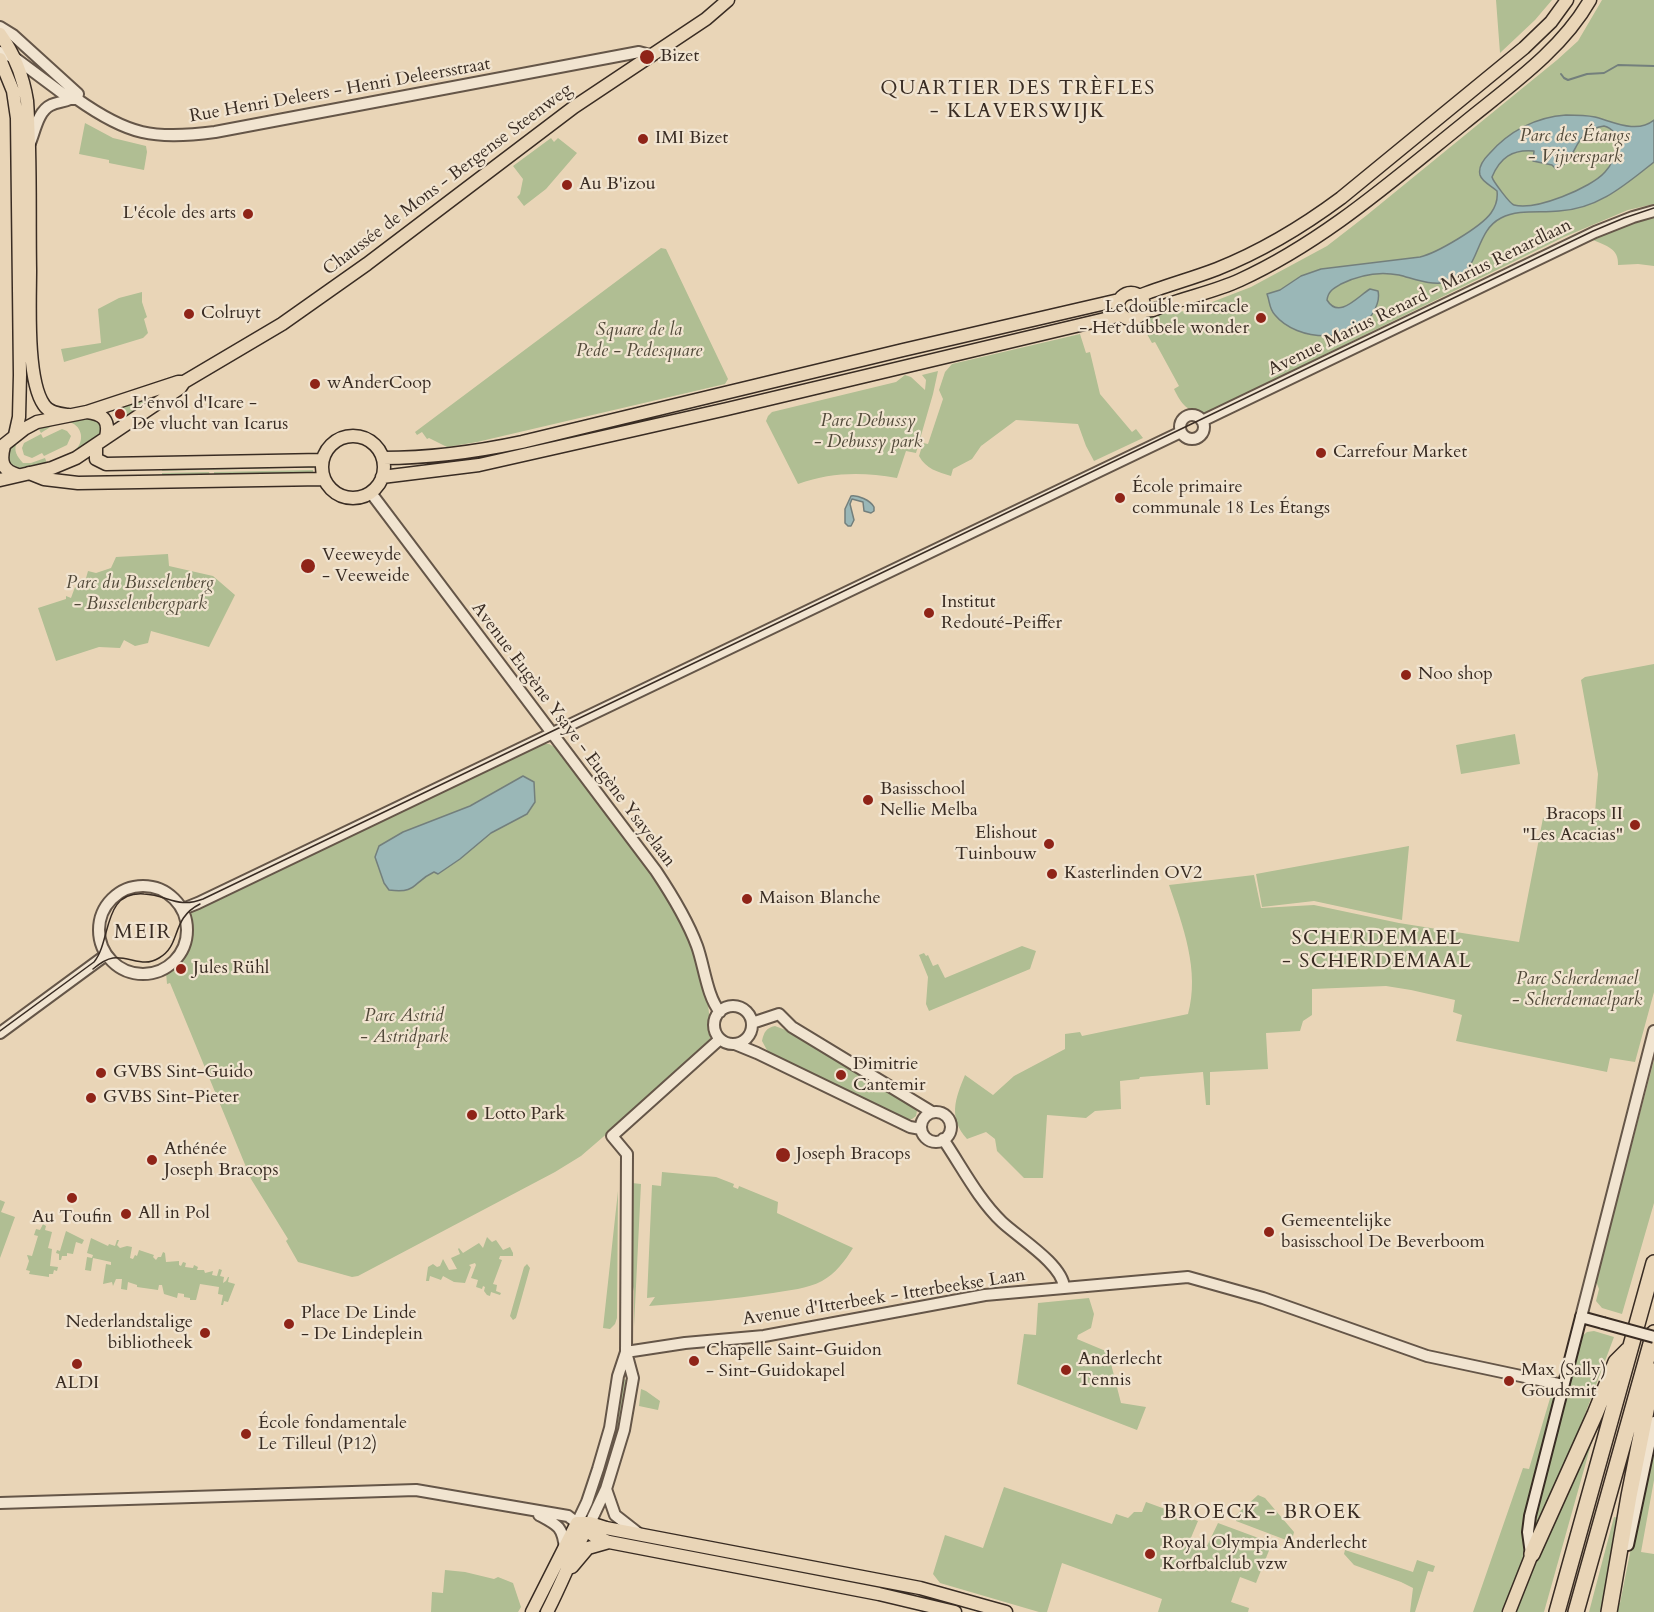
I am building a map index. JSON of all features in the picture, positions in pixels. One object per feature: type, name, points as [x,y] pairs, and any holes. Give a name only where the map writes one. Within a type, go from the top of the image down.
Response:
[{"type":"highway","points":[[1557,1612],[1654,1263]]},
{"type":"highway","points":[[1576,1612],[1654,1332]]},
{"type":"highway","points":[[1532,1554],[1616,1362],[1630,1348]]},
{"type":"highway","points":[[1610,1612],[1623,1525],[1654,1371]]},
{"type":"main road","name":"Chaussée de Mons - Bergense Steenweg","points":[[0,480],[56,467],[76,458],[180,388],[184,382],[288,320],[369,263],[545,128],[706,19],[728,0]]},
{"type":"main road","points":[[383,459],[476,452],[1119,300],[1128,294],[1139,296],[1243,258],[1313,219],[1341,198],[1524,48],[1551,22],[1567,0]]},
{"type":"main road","points":[[1142,311],[1153,310],[1238,281],[1287,255],[1349,216],[1529,69],[1572,27],[1590,0]]},
{"type":"main road","points":[[0,34],[21,72],[27,100],[32,362],[38,391],[44,405],[56,413],[68,415]]},
{"type":"main road","points":[[0,59],[13,91],[17,121],[20,385],[19,417],[15,435]]},
{"type":"main road","points":[[1119,300],[1119,310],[1122,315],[1130,319],[1135,318],[1142,311],[1143,302],[1139,296]]},
{"type":"main road","points":[[382,477],[480,465],[1122,315]]},
{"type":"main road","name":"Chaussée de Mons - Bergense Steenweg","points":[[23,474],[7,471],[2,465],[0,456],[2,447],[34,423],[87,412],[184,382]]},
{"type":"main road","points":[[87,412],[98,414],[105,421],[107,432],[101,441],[96,459],[106,464],[322,460]]},
{"type":"main road","points":[[357,436],[371,442],[383,459],[382,477],[371,493],[359,498],[346,498],[332,491],[323,478],[322,460],[331,445],[342,438],[357,436]]},
{"type":"main road","points":[[23,474],[78,483],[323,478]]},
{"type":"main road","points":[[584,1525],[638,1533],[920,1588],[1006,1612]]},
{"type":"main road","points":[[584,1525],[594,1536],[609,1542],[830,1584],[955,1612]]},
{"type":"main road","points":[[532,1612],[565,1549],[584,1525]]},
{"type":"main road","points":[[567,1573],[570,1559],[584,1525]]},
{"type":"main road","points":[[547,1612],[567,1573],[588,1548],[609,1542]]},
{"type":"main road","points":[[1509,1612],[1532,1554]]},
{"type":"main road","points":[[830,1584],[844,1581],[910,1593],[920,1588]]},
{"type":"street","name":"Rue Henri Deleers - Henri Deleersstraat","points":[[0,27],[13,35],[75,97]]},
{"type":"street","name":"Rue Henri Deleers - Henri Deleersstraat","points":[[0,52],[15,58],[99,114],[134,130],[160,136],[185,136],[242,127],[639,52],[650,55]]},
{"type":"street","points":[[28,149],[40,115],[51,105],[75,97]]},
{"type":"street","name":"Avenue Marius Renard - Marius Renardlaan","points":[[1202,422],[1595,232],[1654,211]]},
{"type":"street","points":[[1195,415],[1202,422],[1203,430],[1196,438],[1188,438],[1181,432],[1181,422],[1187,416],[1195,415]]},
{"type":"street","points":[[183,909],[1181,432]]},
{"type":"street","name":"Avenue Eugène Ysaye - Eugène Ysayelaan","points":[[371,493],[657,871],[674,899],[696,944],[714,1005],[720,1012]]},
{"type":"street","points":[[132,886],[152,887],[167,892],[183,909],[187,924],[187,939],[179,956],[165,968],[148,974],[131,972],[118,967],[106,955],[99,939],[99,921],[106,904],[118,893],[132,886]]},
{"type":"street","points":[[0,1033],[106,955]]},
{"type":"street","points":[[735,1044],[748,1037],[752,1030],[752,1023],[748,1013],[739,1007],[732,1006],[720,1012],[714,1022],[716,1034],[720,1039],[757,1053],[910,1127],[921,1130],[929,1140],[943,1140],[949,1133],[949,1120],[943,1114],[932,1113],[792,1027],[779,1014],[752,1023]]},
{"type":"street","points":[[1532,1554],[1528,1532],[1530,1516],[1654,1031]]},
{"type":"street","points":[[584,1525],[606,1489],[624,1430],[633,1378],[626,1352],[627,1154],[612,1136],[720,1039]]},
{"type":"street","points":[[921,1130],[923,1119],[932,1113]]},
{"type":"street","points":[[943,1140],[982,1198],[1000,1220],[1053,1266],[1064,1280],[1064,1287]]},
{"type":"street","name":"Avenue d'Itterbeek - Itterbeekse Laan","points":[[626,1352],[685,1343],[764,1336],[986,1295],[1193,1277],[1263,1298],[1427,1356],[1563,1384]]},
{"type":"street","points":[[1581,1317],[1654,1337]]},
{"type":"street","points":[[584,1525],[587,1502],[610,1428],[618,1376],[626,1352]]},
{"type":"street","points":[[1610,1612],[1618,1592],[1654,1422]]},
{"type":"street","points":[[606,1489],[615,1515],[638,1533]]},
{"type":"street","points":[[0,1503],[416,1490],[568,1516],[584,1525]]},
{"type":"street","points":[[528,1510],[558,1525],[565,1549]]},
{"type":"green space","points":[[1496,0],[1552,0],[1535,20],[1500,53]]},
{"type":"green space","name":"Parc des Étangs - Vijverspark","points":[[1602,0],[1654,0],[1654,204],[1628,210],[1564,237],[1206,413],[1194,411],[1182,403],[1174,389],[1179,386],[1155,342],[1152,343],[1143,327],[1147,318],[1167,312],[1189,311],[1251,287],[1327,246],[1557,60],[1578,41]]},
{"type":"green space","points":[[85,123],[113,138],[146,146],[144,170],[79,154]]},
{"type":"green space","points":[[551,138],[554,142],[558,138],[577,153],[546,189],[524,206],[517,197],[520,194],[523,179],[513,166]]},
{"type":"green space","points":[[1654,217],[1654,266],[1618,265],[1614,251],[1593,240],[1637,221]]},
{"type":"green space","name":"Square de la Pede - Pedesquare","points":[[661,248],[666,249],[728,379],[725,384],[447,447],[427,439],[422,432],[417,435],[415,432]]},
{"type":"green space","points":[[142,292],[142,302],[147,317],[144,319],[148,333],[143,338],[64,362],[61,349],[101,343],[98,309],[119,298]]},
{"type":"green space","points":[[1080,334],[1086,353],[1090,352],[1100,394],[1132,432],[1136,429],[1143,438],[1094,461],[1078,424],[1016,420],[981,446],[972,459],[953,469],[951,476],[925,464],[919,456],[923,443],[928,444],[943,399],[939,390],[945,372],[952,364]]},
{"type":"green space","name":"Parc Debussy - Debussy park","points":[[938,371],[916,453],[906,451],[897,478],[847,474],[823,477],[798,484],[766,421],[772,412],[896,382],[905,375],[911,377],[925,390],[926,380],[922,375]]},
{"type":"green space","points":[[159,396],[119,421],[114,410]]},
{"type":"green space","points":[[88,416],[99,420],[102,429],[100,436],[56,463],[55,460],[77,448],[81,440],[79,429],[72,423],[65,422],[54,425],[41,433],[37,426]]},
{"type":"green space","points":[[62,429],[71,436],[67,445],[44,456],[42,453],[32,458],[24,455],[22,448],[24,443],[41,434],[43,438]]},
{"type":"green space","points":[[17,442],[16,453],[23,463],[45,458],[48,466],[18,470],[6,463],[10,446]]},
{"type":"green space","points":[[313,463],[313,468],[288,468],[288,465],[284,465],[284,468],[162,471],[161,467]]},
{"type":"green space","points":[[313,470],[313,474],[162,477],[162,473],[209,472],[210,475],[214,475],[214,472]]},
{"type":"green space","name":"Parc du Busselenberg - Busselenbergpark","points":[[168,554],[169,566],[213,576],[235,595],[209,647],[151,631],[148,643],[135,646],[124,640],[120,648],[99,647],[56,661],[38,608],[66,599],[66,596],[71,598],[75,587],[83,589],[88,571],[96,573],[111,568],[116,557]]},
{"type":"green space","name":"Parc Scherdemael - Scherdemaelpark","points":[[1654,664],[1654,992],[1635,1062],[1610,1058],[1607,1072],[1456,1041],[1462,1015],[1453,1012],[1455,1000],[1411,990],[1386,986],[1312,989],[1312,1015],[1303,1021],[1300,1031],[1266,1033],[1268,1069],[1210,1072],[1210,1105],[1206,1105],[1203,1072],[1140,1077],[1120,1081],[1121,1109],[1095,1111],[1086,1118],[1047,1115],[1043,1178],[1024,1178],[997,1151],[995,1139],[986,1132],[967,1139],[961,1131],[957,1124],[955,1108],[965,1075],[993,1095],[1014,1076],[1065,1049],[1065,1034],[1080,1032],[1082,1036],[1188,1014],[1191,998],[1191,965],[1184,932],[1169,885],[1254,875],[1261,908],[1314,905],[1399,923],[1519,942],[1543,818],[1574,812],[1595,813],[1598,774],[1581,680],[1585,677]]},
{"type":"green space","points":[[1515,734],[1520,764],[1461,774],[1456,745]]},
{"type":"green space","name":"Parc Astrid - Astridpark","points":[[541,744],[549,744],[558,749],[653,874],[678,912],[694,951],[708,1004],[710,1041],[703,1051],[581,1156],[555,1172],[358,1276],[352,1277],[298,1262],[286,1241],[288,1239],[251,1179],[170,983],[167,984],[166,972],[185,952],[189,940],[189,913]]},
{"type":"green space","points":[[1409,846],[1402,920],[1314,901],[1262,907],[1256,874]]},
{"type":"green space","points":[[1022,946],[1036,951],[1030,969],[929,1011],[926,1004],[928,977],[919,955],[924,953],[928,955],[933,966],[938,964],[945,978]]},
{"type":"green space","points":[[775,1026],[791,1032],[914,1107],[917,1111],[916,1116],[906,1119],[768,1052],[762,1041],[767,1029]]},
{"type":"green space","points":[[1654,1060],[1654,1203],[1622,1314],[1602,1308],[1596,1301],[1599,1289],[1596,1281]]},
{"type":"green space","points":[[662,1172],[716,1177],[734,1184],[733,1187],[738,1189],[739,1186],[778,1202],[777,1213],[853,1248],[831,1275],[810,1286],[742,1297],[649,1306],[655,1297],[647,1298],[652,1185],[661,1186]]},
{"type":"green space","points":[[632,1183],[641,1184],[634,1327],[634,1291],[631,1278]]},
{"type":"green space","points":[[618,1191],[617,1318],[610,1329],[603,1328]]},
{"type":"green space","points":[[0,1200],[5,1202],[1,1212],[15,1217],[0,1258]]},
{"type":"green space","points":[[43,1224],[46,1226],[45,1230],[52,1232],[48,1248],[52,1249],[50,1266],[58,1267],[57,1271],[54,1270],[53,1274],[49,1274],[49,1277],[29,1274],[30,1271],[26,1270],[29,1261],[27,1255],[32,1256],[38,1236],[34,1235],[36,1229],[40,1230]]},
{"type":"green space","points":[[66,1231],[84,1240],[82,1244],[76,1242],[73,1254],[67,1253],[67,1256],[62,1256],[59,1260],[59,1254],[56,1253],[57,1250],[60,1251]]},
{"type":"green space","points":[[487,1237],[492,1242],[496,1240],[503,1250],[510,1247],[513,1253],[513,1256],[500,1256],[499,1259],[502,1260],[493,1284],[497,1285],[496,1291],[501,1293],[500,1295],[491,1292],[490,1296],[487,1295],[484,1291],[485,1287],[483,1286],[482,1289],[476,1287],[478,1280],[471,1278],[475,1263],[469,1265],[471,1267],[465,1283],[454,1282],[443,1276],[441,1280],[430,1276],[429,1281],[426,1281],[428,1267],[433,1264],[440,1266],[443,1259],[449,1270],[457,1269],[451,1258],[460,1254],[458,1249],[463,1253],[479,1243],[483,1248]]},
{"type":"green space","points":[[91,1238],[108,1246],[109,1244],[115,1246],[119,1240],[117,1245],[120,1248],[132,1247],[130,1258],[133,1259],[139,1250],[154,1255],[156,1260],[163,1252],[166,1262],[179,1261],[181,1266],[183,1262],[186,1263],[185,1267],[193,1268],[194,1265],[198,1267],[197,1270],[204,1270],[205,1273],[213,1271],[212,1275],[217,1276],[219,1269],[222,1270],[220,1276],[224,1277],[223,1283],[229,1277],[228,1282],[235,1284],[228,1302],[224,1301],[221,1305],[223,1295],[218,1294],[219,1287],[200,1284],[196,1300],[190,1300],[184,1297],[184,1294],[178,1293],[177,1298],[164,1294],[162,1285],[159,1285],[158,1290],[137,1287],[128,1282],[127,1290],[121,1289],[122,1279],[116,1279],[113,1286],[112,1282],[103,1284],[106,1264],[111,1265],[111,1262],[93,1258],[91,1271],[85,1270],[87,1257],[92,1258],[93,1255],[87,1253]]},
{"type":"green space","points":[[527,1264],[530,1268],[516,1318],[513,1320],[510,1316],[524,1267]]},
{"type":"green space","name":"Anderlecht Tennis","points":[[1089,1298],[1094,1314],[1091,1328],[1078,1335],[1077,1339],[1108,1352],[1121,1403],[1146,1407],[1137,1430],[1017,1384],[1024,1334],[1036,1335],[1038,1303]]},
{"type":"green space","points":[[1594,1331],[1614,1337],[1584,1417],[1597,1423],[1544,1612],[1473,1612],[1523,1468],[1529,1469],[1551,1395],[1565,1397],[1581,1337],[1587,1332]]},
{"type":"green space","points":[[624,1379],[626,1380],[619,1420],[620,1429],[596,1500],[606,1468]]},
{"type":"green space","points":[[641,1389],[660,1401],[658,1410],[639,1406]]},
{"type":"green space","points":[[1654,1433],[1654,1480],[1641,1552],[1654,1554],[1654,1612],[1589,1612],[1614,1517],[1619,1518],[1606,1600],[1620,1603]]},
{"type":"green space","points":[[1004,1487],[1112,1524],[1116,1514],[1128,1518],[1134,1512],[1142,1512],[1146,1502],[1198,1521],[1190,1540],[1207,1546],[1218,1523],[1272,1543],[1256,1583],[1240,1577],[1231,1602],[1249,1608],[1248,1612],[1158,1612],[1162,1599],[1062,1563],[1047,1612],[1039,1612],[940,1583],[933,1574],[945,1535],[983,1548]]},
{"type":"green space","points":[[1258,1495],[1265,1498],[1294,1532],[1292,1540],[1286,1540],[1236,1521],[1236,1515]]},
{"type":"green space","points":[[1345,1550],[1413,1572],[1417,1560],[1435,1566],[1433,1572],[1428,1571],[1415,1612],[1410,1612],[1413,1588],[1354,1565],[1344,1554]]},
{"type":"green space","points":[[445,1570],[494,1579],[498,1577],[513,1583],[521,1607],[518,1612],[431,1612],[432,1592],[443,1593]]},
{"type":"water","points":[[1555,116],[1588,116],[1633,127],[1654,120],[1654,162],[1610,194],[1586,206],[1559,211],[1522,212],[1501,218],[1492,224],[1472,262],[1459,278],[1442,283],[1429,283],[1384,273],[1362,276],[1341,284],[1330,292],[1327,300],[1337,308],[1348,305],[1370,289],[1378,291],[1378,302],[1373,313],[1365,323],[1353,330],[1326,336],[1311,334],[1285,324],[1273,313],[1267,294],[1280,290],[1301,276],[1321,269],[1420,257],[1469,232],[1486,219],[1496,202],[1497,191],[1480,175],[1485,158],[1514,132],[1534,122]],"holes":[[[1604,126],[1615,134],[1616,147],[1609,167],[1588,185],[1562,197],[1535,205],[1514,205],[1492,177],[1508,156],[1526,151],[1534,151],[1533,161],[1552,165],[1556,169],[1569,159],[1586,133]]]},
{"type":"water","points":[[851,496],[867,500],[874,507],[874,511],[871,513],[864,511],[863,502],[852,499],[850,504],[854,520],[851,526],[848,526],[845,523],[845,509]]},
{"type":"water","points":[[523,776],[534,782],[535,802],[527,814],[491,833],[438,874],[434,872],[410,889],[389,890],[384,883],[375,857],[379,846],[403,832],[470,806]]},
{"type":"waterway","points":[[1561,74],[1568,80],[1587,74],[1604,73],[1618,65],[1654,66]]},
{"type":"tram line","points":[[0,1031],[94,962],[100,953],[114,908],[121,900],[131,895],[152,895],[186,903],[203,899],[1593,231],[1654,208]]},
{"type":"tram line","points":[[93,969],[113,958],[142,962],[159,958],[171,946],[184,917],[200,904]]},
{"type":"place","name":"Bizet","points":[[647,57]]},
{"type":"place","name":"IMI Bizet","points":[[643,139]]},
{"type":"place","name":"Au B'izou","points":[[567,185]]},
{"type":"place","name":"L'école des arts","points":[[248,214]]},
{"type":"place","name":"Colruyt","points":[[189,314]]},
{"type":"place","name":"Le double mircacle - Het dubbele wonder","points":[[1261,318]]},
{"type":"place","name":"wAnderCoop","points":[[315,384]]},
{"type":"place","name":"L'envol d'Icare - De vlucht van Icarus","points":[[120,414]]},
{"type":"place","name":"Carrefour Market","points":[[1321,453]]},
{"type":"place","name":"École primaire communale 18 Les Étangs","points":[[1120,498]]},
{"type":"place","name":"Veeweyde - Veeweide","points":[[308,566]]},
{"type":"place","name":"Institut Redouté-Peiffer","points":[[929,613]]},
{"type":"place","name":"Noo shop","points":[[1406,675]]},
{"type":"place","name":"Basisschool Nellie Melba","points":[[868,800]]},
{"type":"place","name":"Bracops II \"Les Acacias\"","points":[[1635,825]]},
{"type":"place","name":"Elishout Tuinbouw","points":[[1049,844]]},
{"type":"place","name":"Kasterlinden OV2","points":[[1052,874]]},
{"type":"place","name":"Maison Blanche","points":[[747,899]]},
{"type":"place","name":"Jules Rühl","points":[[181,969]]},
{"type":"place","name":"GVBS Sint-Guido","points":[[101,1073]]},
{"type":"place","name":"Dimitrie Cantemir","points":[[841,1075]]},
{"type":"place","name":"GVBS Sint-Pieter","points":[[91,1098]]},
{"type":"place","name":"Lotto Park","points":[[472,1115]]},
{"type":"place","name":"Joseph Bracops","points":[[783,1155]]},
{"type":"place","name":"Athénée Joseph Bracops","points":[[152,1160]]},
{"type":"place","name":"Au Toufin","points":[[72,1198]]},
{"type":"place","name":"All in Pol","points":[[126,1214]]},
{"type":"place","name":"Gemeentelijke basisschool De Beverboom","points":[[1269,1232]]},
{"type":"place","name":"Place De Linde - De Lindeplein","points":[[289,1324]]},
{"type":"place","name":"Nederlandstalige bibliotheek","points":[[205,1333]]},
{"type":"place","name":"Chapelle Saint-Guidon - Sint-Guidokapel","points":[[694,1361]]},
{"type":"place","name":"ALDI","points":[[77,1364]]},
{"type":"place","name":"Anderlecht Tennis","points":[[1066,1370]]},
{"type":"place","name":"Max (Sally) Goudsmit","points":[[1509,1381]]},
{"type":"place","name":"École fondamentale Le Tilleul (P12)","points":[[246,1434]]},
{"type":"place","name":"Royal Olympia Anderlecht Korfbalclub vzw","points":[[1150,1554]]},
{"type":"district","name":"QUARTIER DES TRÈFLES - KLAVERSWIJK","points":[[1018,100]]},
{"type":"district","name":"MEIR","points":[[143,933]]},
{"type":"district","name":"SCHERDEMAEL - SCHERDEMAAL","points":[[1377,950]]},
{"type":"district","name":"BROECK - BROEK","points":[[1263,1513]]}]
